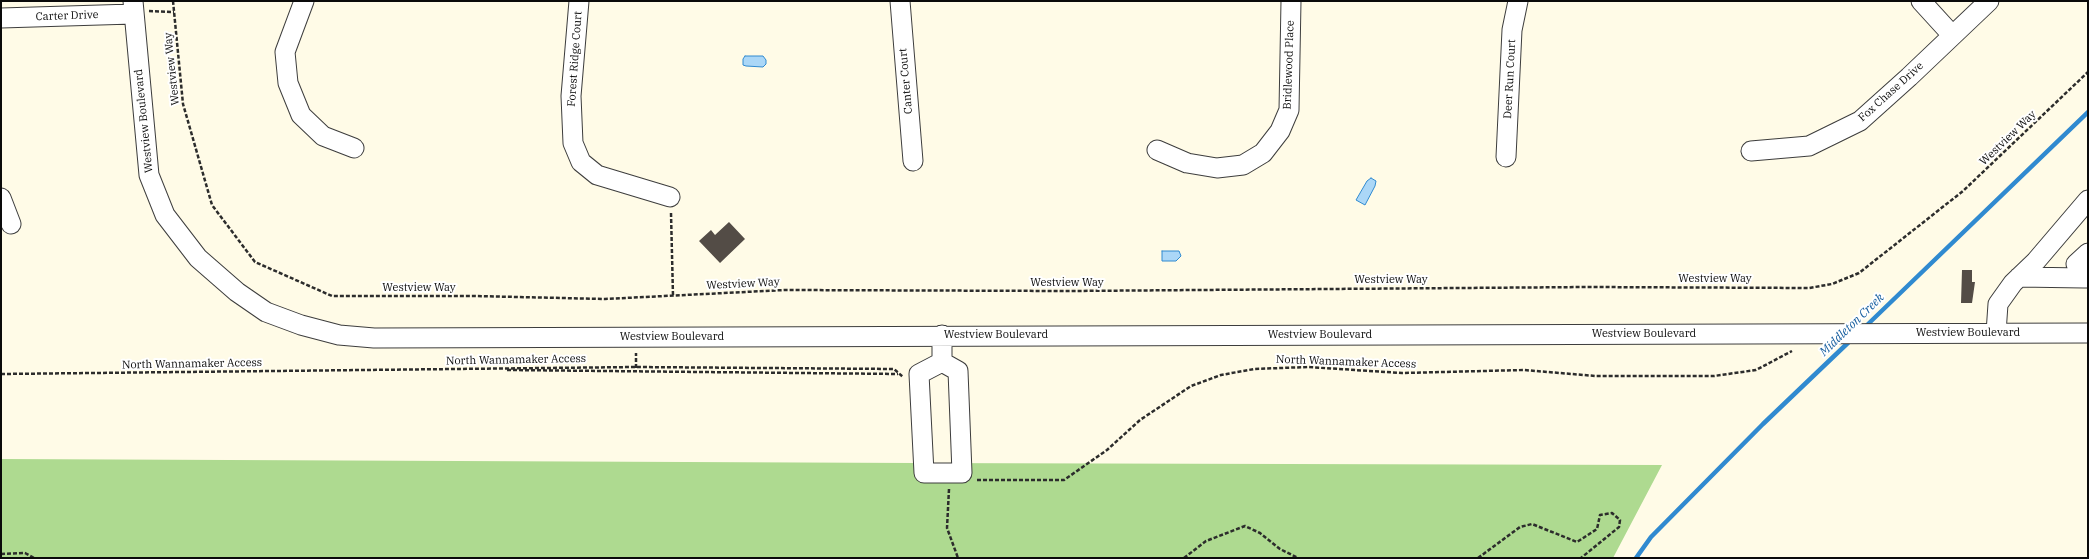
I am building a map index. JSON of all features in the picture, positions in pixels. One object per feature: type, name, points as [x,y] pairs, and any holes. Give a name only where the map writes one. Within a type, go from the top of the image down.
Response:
[{"type":"street","points":[[304,1],[285,52],[288,83],[301,115],[323,136],[354,148]]},
{"type":"street","name":"Forest Ridge Court","points":[[579,1],[571,96],[573,143],[581,162],[597,174],[670,197]]},
{"type":"street","name":"Canter Court","points":[[900,1],[913,161]]},
{"type":"street","name":"Bridlewood Place","points":[[1157,150],[1187,162],[1217,168],[1243,165],[1263,153],[1280,131],[1289,110],[1291,1]]},
{"type":"street","name":"Deer Run Court","points":[[1506,157],[1512,30],[1518,1]]},
{"type":"street","points":[[1921,1],[1952,35]]},
{"type":"street","name":"Fox Chase Drive","points":[[1751,151],[1809,146],[1860,121],[1989,1]]},
{"type":"street","name":"Carter Drive","points":[[1,18],[137,9]]},
{"type":"street","name":"Westview Boulevard","points":[[137,9],[148,175],[165,215],[198,258],[237,292],[266,312],[301,326],[339,335],[374,338],[2088,332]]},
{"type":"street","points":[[1,198],[12,224]]},
{"type":"street","points":[[1996,333],[1998,304],[2019,277],[2036,261],[2088,200]]},
{"type":"street","points":[[2086,278],[2076,264],[2088,253]]},
{"type":"street","points":[[2019,277],[2086,278]]},
{"type":"street","points":[[942,335],[942,362]]},
{"type":"street","points":[[942,362],[958,371],[962,473],[924,473],[912,376],[942,362]]},
{"type":"path","name":"Westview Way","points":[[174,1],[183,104],[212,205],[256,262],[332,296],[474,296],[605,299],[785,290],[1068,291],[1589,286],[1808,288],[1832,284],[1859,273],[1964,191],[2088,72]]},
{"type":"path","points":[[137,9],[174,12]]},
{"type":"path","points":[[670,197],[673,296]]},
{"type":"path","name":"North Wannamaker Access","points":[[972,480],[1064,480],[1107,450],[1140,420],[1191,386],[1221,375],[1254,368],[1308,367],[1402,373],[1524,370],[1559,371],[1596,376],[1714,376],[1756,370],[1791,352],[1812,333]]},
{"type":"path","name":"North Wannamaker Access","points":[[1,373],[452,370],[899,374],[912,376]]},
{"type":"path","points":[[899,374],[912,376]]},
{"type":"path","points":[[938,473],[949,480],[950,494],[947,528],[958,558]]},
{"type":"path","points":[[1478,558],[1520,527],[1532,524],[1577,542],[1597,529],[1600,514],[1612,513],[1620,520],[1619,526],[1581,558]]},
{"type":"path","points":[[1184,558],[1206,541],[1245,526],[1260,533],[1280,549],[1298,558]]},
{"type":"path","points":[[1,554],[25,553],[34,558]]},
{"type":"green space","points":[[1,459],[1662,465],[1613,558],[1,558]]},
{"type":"water","points":[[745,56],[763,56],[766,60],[766,64],[763,67],[743,65],[743,59]]},
{"type":"water","points":[[1371,178],[1376,181],[1375,186],[1365,205],[1356,200],[1367,181]]},
{"type":"water","points":[[1162,251],[1179,251],[1181,256],[1176,261],[1162,261]]},
{"type":"building","points":[[729,222],[745,239],[720,263],[699,241],[711,230],[715,235]]},
{"type":"building","points":[[1962,270],[1972,270],[1972,282],[1975,282],[1972,303],[1961,303]]},
{"type":"waterway","name":"Middleton Creek","points":[[1865,327],[2088,112]]},
{"type":"waterway","name":"Middleton Creek","points":[[1636,558],[1651,537],[1763,424],[1852,339]]}]
